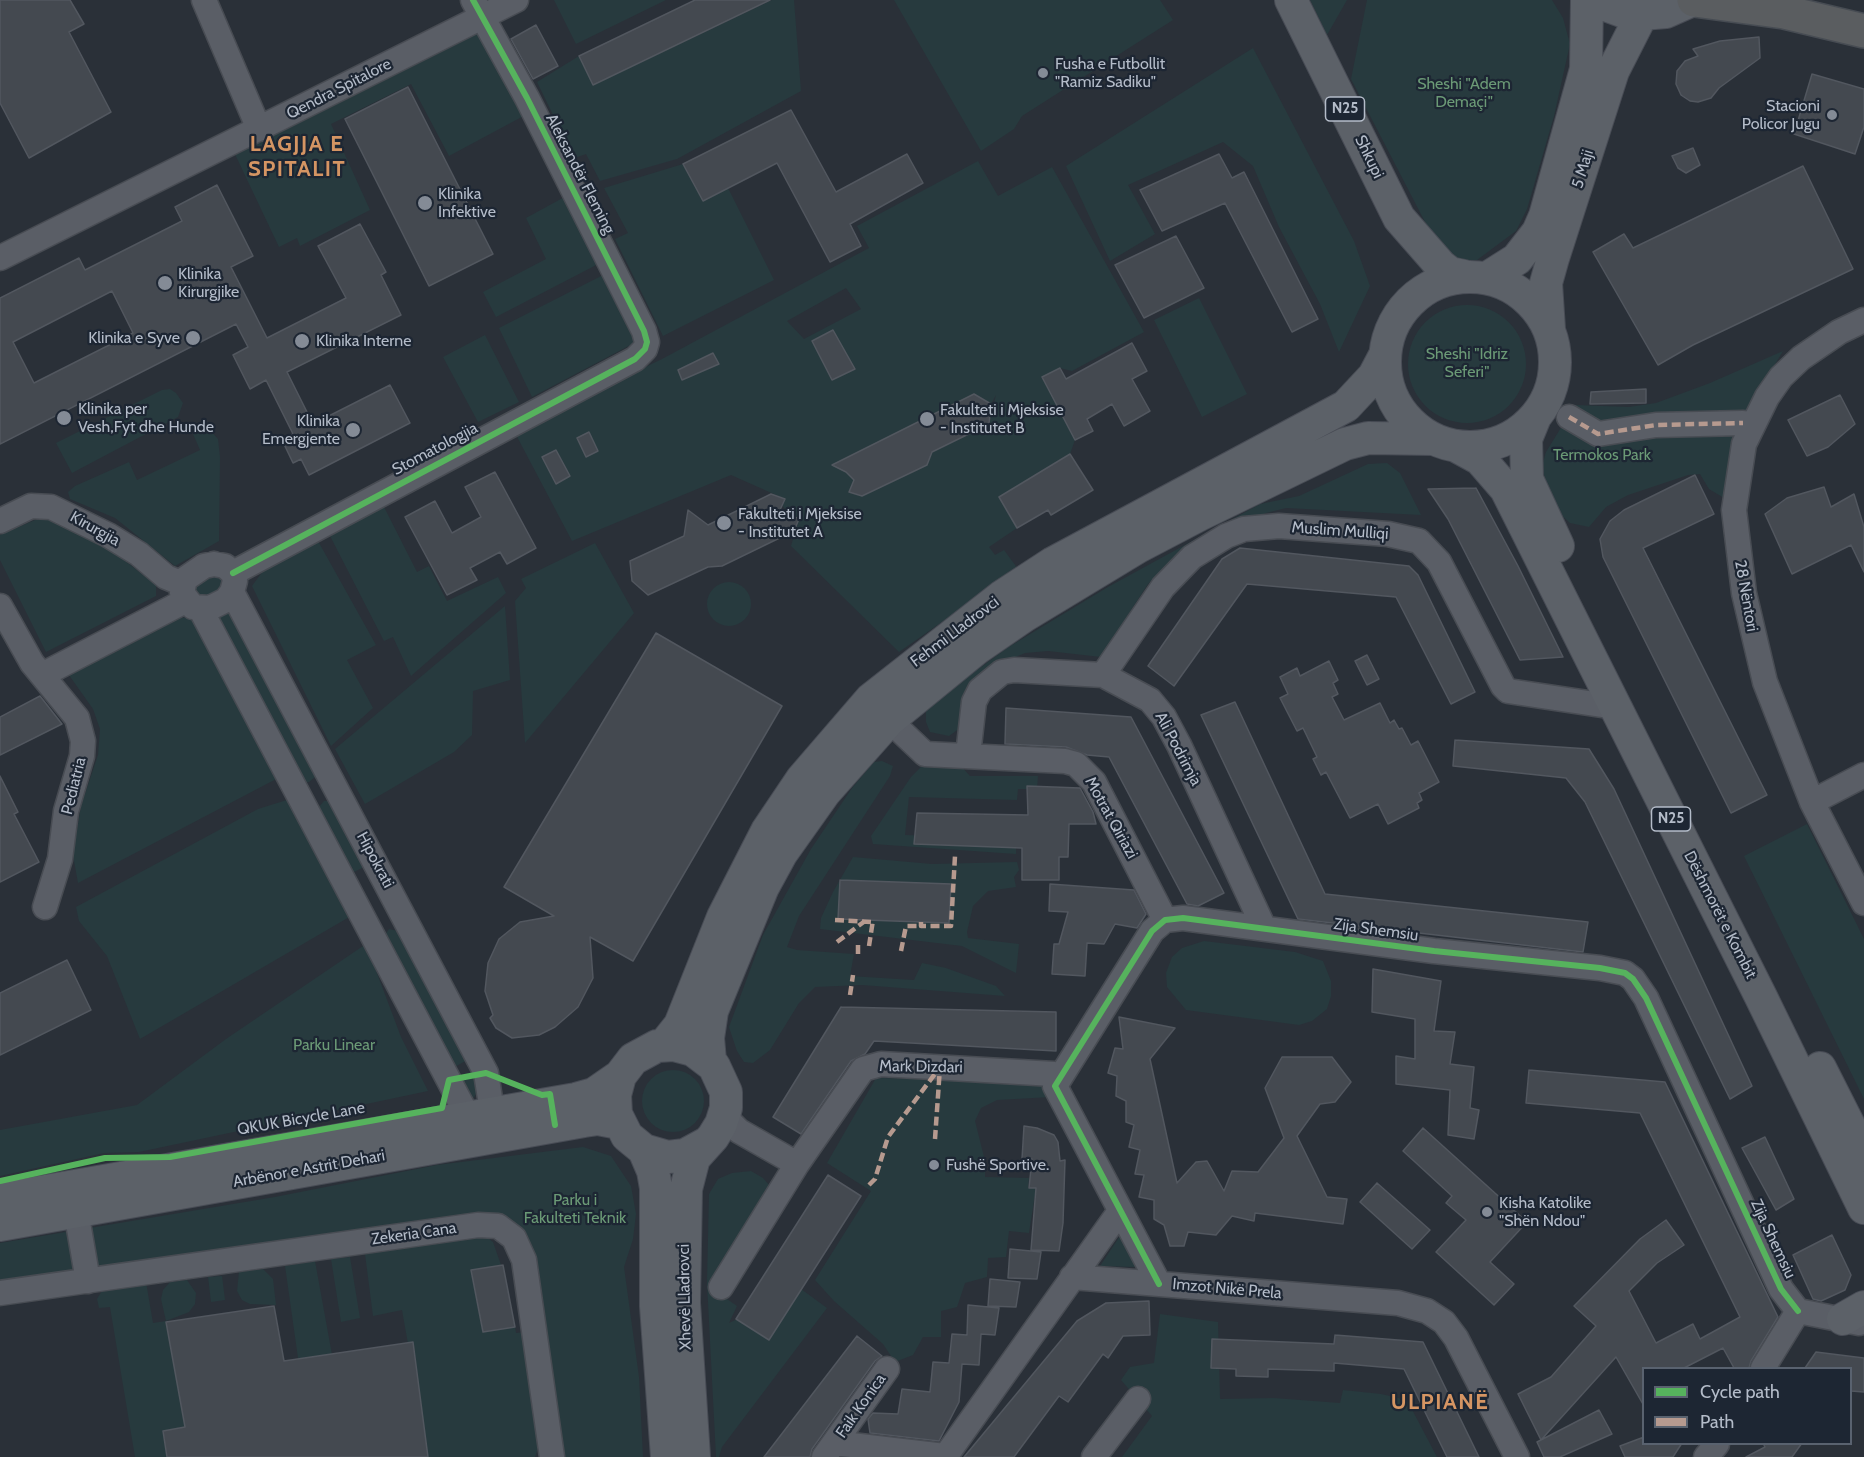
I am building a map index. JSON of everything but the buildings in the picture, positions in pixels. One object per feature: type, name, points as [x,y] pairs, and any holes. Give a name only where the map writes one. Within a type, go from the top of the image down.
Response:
[{"type":"highway","points":[[1693,0],[1784,12],[1864,31]]},
{"type":"highway","points":[[1841,0],[1864,8]]},
{"type":"main road","name":"Shkupi","points":[[1291,0],[1399,218],[1410,264],[1411,280],[1403,309]]},
{"type":"main road","name":"5 Maji","points":[[1475,277],[1517,259],[1538,232],[1545,216],[1586,69],[1587,0]]},
{"type":"main road","points":[[1592,0],[1630,14],[1642,15],[1666,12],[1693,0]]},
{"type":"main road","name":"5 Maji","points":[[1549,328],[1546,283],[1553,258],[1613,71],[1642,15]]},
{"type":"main road","name":"Shkupi","points":[[1399,218],[1441,266],[1450,273],[1475,277]]},
{"type":"main road","points":[[1475,277],[1515,290],[1535,306],[1549,328],[1555,353],[1553,381],[1546,400],[1535,417],[1509,438],[1489,445],[1445,443],[1412,425],[1396,406],[1387,382],[1384,357],[1390,332],[1403,309],[1422,291],[1442,281],[1475,277]]},
{"type":"main road","name":"Fehmi Lladrovci","points":[[664,1045],[680,1025],[723,916],[772,823],[821,754],[871,699],[1001,597],[1053,563],[1346,406],[1374,376],[1384,357]]},
{"type":"main road","name":"Dëshmorët e Kombit","points":[[1535,417],[1526,439],[1527,479],[1864,1155]]},
{"type":"main road","name":"Fehmi Lladrovci","points":[[710,1061],[708,1038],[712,1011],[763,886],[781,854],[825,792],[889,720],[976,649],[1024,616],[1138,547],[1201,514],[1345,444],[1368,438],[1445,443]]},
{"type":"main road","name":"Dëshmorët e Kombit","points":[[1445,443],[1480,459],[1506,489],[1864,1208]]},
{"type":"main road","points":[[664,1045],[693,1050],[710,1061],[724,1085],[726,1108],[717,1131],[707,1143],[693,1152],[677,1157],[660,1156],[632,1142],[619,1124],[615,1095],[620,1076],[638,1055],[664,1045]]},
{"type":"main road","name":"Arbënor e Astrit Dehari","points":[[0,1225],[484,1126],[552,1104],[594,1094],[620,1076]]},
{"type":"main road","name":"Arbënor e Astrit Dehari","points":[[484,1126],[598,1119],[619,1124]]},
{"type":"main road","points":[[0,1199],[171,1167],[484,1126]]},
{"type":"main road","name":"Xhevë Lladrovci","points":[[694,1457],[684,1303],[684,1207],[689,1173],[694,1158],[707,1143]]},
{"type":"main road","name":"Xhevë Lladrovci","points":[[644,1150],[653,1172],[656,1188],[656,1306],[667,1457]]},
{"type":"street","points":[[204,0],[259,129]]},
{"type":"street","name":"Qendra Spitalore","points":[[0,258],[259,129],[477,9],[516,0]]},
{"type":"street","name":"Aleksandër Fleming","points":[[477,9],[575,192],[644,332],[646,346]]},
{"type":"street","name":"28 Nëntori","points":[[1864,320],[1824,341],[1781,377],[1756,416],[1738,470],[1734,510],[1744,593],[1754,642],[1786,740],[1812,802],[1864,903]]},
{"type":"street","name":"Stomatologjia","points":[[232,583],[635,359],[643,353],[646,346]]},
{"type":"street","points":[[1569,417],[1598,434],[1656,425],[1743,423]]},
{"type":"street","name":"Kirurgjia","points":[[0,521],[31,506],[51,507],[108,535],[139,554],[190,598]]},
{"type":"street","name":"Muslim Mulliqi","points":[[1103,675],[1163,587],[1192,557],[1209,545],[1244,529],[1279,526],[1388,534],[1419,541],[1430,550],[1443,570],[1503,686],[1516,693],[1615,707]]},
{"type":"street","points":[[42,675],[190,598],[220,604],[232,583],[225,566],[209,565],[188,576],[190,598],[484,1126]]},
{"type":"street","name":"Hipokrati","points":[[232,583],[486,1073],[484,1126]]},
{"type":"street","name":"Pediatria","points":[[0,606],[24,652],[77,718],[83,741],[82,756],[66,811],[58,867],[45,907]]},
{"type":"street","points":[[1557,697],[1582,683],[1588,676],[1591,658]]},
{"type":"street","name":"Ali Podrimja","points":[[968,755],[974,702],[980,690],[1002,672],[1014,670],[1103,675],[1150,700],[1164,717],[1264,928]]},
{"type":"street","name":"Motrat Qiriazi","points":[[889,720],[919,750],[932,755],[968,755],[1076,764],[1094,782],[1166,920]]},
{"type":"street","points":[[1812,802],[1864,775]]},
{"type":"street","name":"Zija Shemsiu","points":[[1166,920],[1183,918],[1434,951],[1600,968],[1633,978],[1664,1032],[1781,1289],[1798,1311]]},
{"type":"street","points":[[1159,1284],[1057,1094],[1055,1086],[1058,1077],[1146,939],[1166,920]]},
{"type":"street","name":"Mark Dizdari","points":[[721,1287],[797,1164],[863,1069],[891,1064],[1054,1074],[1058,1077]]},
{"type":"street","points":[[486,1073],[519,1097],[552,1104]]},
{"type":"street","points":[[726,1108],[730,1122],[750,1140],[797,1164]]},
{"type":"street","points":[[707,1143],[750,1140]]},
{"type":"street","points":[[76,1211],[88,1281]]},
{"type":"street","points":[[945,1456],[1120,1211]]},
{"type":"street","name":"Zekeria Cana","points":[[0,1293],[478,1225],[498,1226],[514,1238],[525,1260],[552,1457]]},
{"type":"street","name":"Imzot Nikë Prela","points":[[1072,1277],[1398,1303],[1427,1311],[1444,1322],[1456,1338],[1517,1457]]},
{"type":"street","points":[[1764,1367],[1798,1311],[1859,1316]]},
{"type":"street","name":"Faik Konica","points":[[829,1450],[887,1369]]},
{"type":"street","points":[[1094,1457],[1138,1399]]},
{"type":"street","points":[[1706,1457],[1715,1445]]},
{"type":"street","name":"Faik Konica","points":[[829,1450],[945,1456]]},
{"type":"green space","points":[[554,0],[666,0],[576,44]]},
{"type":"green space","points":[[772,0],[794,0],[801,91],[677,159],[600,181],[586,154],[574,158],[537,82],[579,56],[593,85]]},
{"type":"green space","name":"Fusha e Futbollit \"Ramiz Sadiku\"","points":[[894,0],[1160,0],[1173,20],[1022,116],[1014,129],[981,151]]},
{"type":"green space","points":[[1310,0],[1347,0],[1327,35]]},
{"type":"green space","name":"Sheshi \"Adem Demaçi\"","points":[[1367,0],[1552,0],[1563,18],[1570,44],[1554,116],[1527,209],[1516,231],[1477,260],[1457,263],[1439,249],[1351,79]]},
{"type":"green space","points":[[466,34],[481,34],[531,112],[449,156],[411,84],[331,124],[370,210],[300,246],[297,238],[279,247],[233,150]]},
{"type":"green space","points":[[1253,48],[1354,241],[1370,286],[1339,352],[1320,304],[1279,227],[1253,166],[1223,142],[1128,185],[1155,234],[1110,261],[1066,166]]},
{"type":"green space","points":[[978,161],[998,196],[1052,167],[1144,332],[1072,371],[1060,368],[1042,377],[1075,440],[1070,454],[1000,497],[1017,528],[989,547],[995,555],[1004,550],[1018,569],[899,652],[791,546],[799,519],[789,514],[782,505],[785,499],[731,475],[572,541],[514,431],[662,359],[869,248],[857,226]],"holes":[[[846,288],[861,309],[804,339],[787,321]],[[974,394],[991,404],[996,395],[989,424],[932,452],[927,465],[862,496],[849,492],[854,480],[846,472],[833,465]]]},
{"type":"green space","points":[[683,164],[703,201],[728,188],[774,280],[663,336],[615,239],[628,233],[604,188]]},
{"type":"green space","points":[[570,194],[604,261],[496,317],[483,292],[546,259],[526,218]]},
{"type":"green space","points":[[607,273],[640,340],[532,397],[499,328]]},
{"type":"green space","points":[[1199,298],[1247,394],[1202,417],[1154,320]]},
{"type":"green space","name":"Sheshi \"Idriz Seferi\"","points":[[1467,305],[1490,309],[1509,322],[1522,341],[1526,364],[1522,387],[1509,406],[1490,419],[1467,423],[1444,419],[1425,406],[1412,387],[1408,364],[1412,341],[1425,322],[1444,309]]},
{"type":"green space","points":[[485,335],[519,402],[478,422],[443,357]]},
{"type":"green space","name":"Termokos Park","points":[[1783,351],[1768,376],[1735,446],[1724,498],[1709,489],[1700,474],[1688,475],[1628,495],[1606,507],[1589,527],[1570,523],[1557,511],[1543,473],[1543,462],[1546,452],[1575,405],[1629,407],[1656,403],[1710,383]]},
{"type":"green space","points":[[170,389],[183,403],[178,417],[72,473],[56,443],[162,390]]},
{"type":"green space","points":[[208,428],[218,439],[220,457],[219,541],[175,566],[115,518],[70,499],[68,492],[75,486],[129,462],[137,480],[200,450],[193,434]]},
{"type":"green space","points":[[1387,463],[1400,473],[1421,515],[1286,508],[1266,513],[1192,548],[1164,568],[1148,584],[1101,657],[1048,651],[1025,653],[1011,659],[960,728],[949,736],[930,732],[926,722],[926,712],[936,700],[1007,648],[1108,587],[1260,504],[1299,496],[1368,464]]},
{"type":"green space","points":[[384,507],[417,572],[429,566],[447,601],[498,577],[506,593],[411,676],[393,637],[384,641],[329,534]]},
{"type":"green space","points":[[48,518],[110,549],[156,585],[156,596],[46,652],[0,560],[0,535],[35,520]]},
{"type":"green space","points":[[318,541],[376,645],[347,660],[373,708],[331,746],[252,586],[263,571]]},
{"type":"green space","points":[[595,543],[634,613],[525,743],[515,601],[526,588],[521,579]]},
{"type":"green space","points":[[203,573],[225,578],[219,597],[194,597],[193,581]]},
{"type":"green space","points":[[729,582],[744,589],[751,604],[744,619],[729,626],[714,619],[707,604],[714,589]]},
{"type":"green space","points":[[234,604],[320,773],[309,782],[302,783],[212,616]]},
{"type":"green space","points":[[505,606],[510,680],[473,691],[472,735],[454,752],[365,804],[335,749]]},
{"type":"green space","points":[[200,616],[280,777],[78,883],[73,855],[81,806],[98,755],[100,729],[93,709],[64,668],[162,620]]},
{"type":"green space","points":[[882,761],[893,766],[890,776],[799,916],[787,947],[797,950],[854,954],[850,976],[914,980],[922,963],[946,968],[996,986],[1005,996],[862,985],[815,987],[799,1003],[770,1050],[753,1063],[744,1062],[737,1051],[729,1027],[763,935],[811,849],[852,788],[874,762]]},
{"type":"green space","points":[[934,761],[960,765],[970,776],[1038,776],[1037,789],[1018,789],[1017,800],[909,797],[905,835],[1016,839],[1016,854],[873,844],[871,836],[911,777],[921,767]]},
{"type":"green space","points":[[287,800],[351,916],[140,1039],[107,956],[79,921],[76,907],[258,809]]},
{"type":"green space","points":[[324,801],[333,801],[370,864],[348,875],[317,809]]},
{"type":"green space","points":[[1807,824],[1864,939],[1864,1099],[1744,856]]},
{"type":"green space","points":[[853,857],[932,864],[1017,862],[1019,870],[1014,877],[1016,887],[988,891],[973,906],[967,932],[968,938],[1019,944],[1016,973],[962,946],[820,929],[821,918]]},
{"type":"green space","points":[[389,929],[407,933],[469,1059],[451,1069],[383,938]]},
{"type":"green space","points":[[1204,941],[1295,952],[1323,961],[1331,981],[1331,996],[1327,1009],[1312,1021],[1299,1025],[1186,1010],[1167,987],[1166,973],[1172,957],[1182,948]]},
{"type":"green space","name":"Parku Linear","points":[[366,944],[401,1037],[428,1091],[139,1152],[104,1153],[0,1176],[0,1130],[137,1105],[226,1039]]},
{"type":"green space","points":[[478,1069],[478,1090],[473,1099],[468,1100],[456,1078]]},
{"type":"green space","points":[[667,1070],[679,1070],[695,1079],[702,1089],[704,1101],[702,1113],[695,1123],[679,1132],[667,1132],[656,1127],[647,1118],[642,1107],[642,1095],[647,1084],[656,1075]]},
{"type":"green space","points":[[876,1078],[1048,1081],[1051,1097],[997,1100],[981,1108],[975,1121],[985,1161],[985,1177],[1029,1178],[1028,1188],[1036,1188],[1029,1233],[1009,1231],[1006,1257],[988,1258],[987,1277],[965,1283],[957,1307],[941,1311],[941,1337],[923,1337],[913,1355],[895,1362],[883,1344],[834,1301],[815,1280],[871,1191],[827,1163]]},
{"type":"green space","name":"Parku i Fakulteti Teknik","points":[[583,1147],[611,1156],[631,1186],[636,1214],[633,1239],[624,1267],[639,1377],[643,1457],[558,1457],[516,1228],[0,1286],[0,1243],[275,1197],[437,1165]]},
{"type":"green space","points":[[751,1171],[763,1178],[769,1185],[724,1297],[737,1306],[729,1323],[801,1289],[827,1308],[722,1447],[719,1457],[716,1457],[707,1283],[709,1194],[718,1179],[732,1173]]},
{"type":"green space","points":[[485,1236],[493,1242],[501,1265],[471,1271],[483,1332],[515,1327],[516,1333],[526,1332],[540,1442],[535,1457],[428,1457],[402,1310],[373,1316],[365,1254]]},
{"type":"green space","points":[[1120,1236],[1136,1267],[1100,1266]]},
{"type":"green space","points":[[350,1257],[360,1318],[341,1322],[331,1259]]},
{"type":"green space","points":[[315,1261],[333,1360],[299,1365],[285,1266]]},
{"type":"green space","points":[[263,1269],[273,1279],[276,1305],[250,1304],[242,1300],[237,1291],[239,1272]]},
{"type":"green space","points":[[222,1276],[225,1300],[211,1302],[208,1277]]},
{"type":"green space","points":[[187,1280],[196,1293],[195,1304],[189,1312],[166,1321],[161,1299],[163,1290],[170,1282]]},
{"type":"green space","points":[[146,1282],[153,1323],[166,1321],[185,1427],[163,1431],[167,1457],[135,1457],[110,1307],[99,1308],[97,1299],[103,1289]]},
{"type":"green space","points":[[1160,1314],[1218,1322],[1220,1399],[1274,1398],[1340,1403],[1343,1390],[1381,1394],[1407,1400],[1437,1457],[1122,1457],[1152,1416],[1121,1380],[1130,1367],[1154,1363]]},
{"type":"marked path","points":[[1569,417],[1598,434],[1656,425],[1743,423]]},
{"type":"marked path","points":[[921,922],[921,926],[951,926],[955,856]]},
{"type":"marked path","points":[[835,920],[873,922]]},
{"type":"marked path","points":[[869,946],[873,920]]},
{"type":"marked path","points":[[837,942],[865,921]]},
{"type":"marked path","points":[[901,951],[906,926],[921,926]]},
{"type":"marked path","points":[[858,945],[858,955]]},
{"type":"marked path","points":[[850,995],[853,975]]},
{"type":"marked path","points":[[935,1139],[940,1067]]},
{"type":"marked path","points":[[869,1185],[875,1179],[888,1137],[940,1067]]},
{"type":"cycle path","points":[[233,573],[635,359],[645,349],[647,342],[644,331],[527,98],[473,0]]},
{"type":"cycle path","points":[[1159,1284],[1055,1086],[1152,931],[1165,920],[1183,918],[1434,951],[1600,968],[1625,973],[1633,979],[1646,998],[1781,1289],[1798,1311]]},
{"type":"cycle path","name":"QKUK Bicycle Lane","points":[[0,1181],[105,1158],[170,1157],[442,1108],[449,1080],[486,1073],[542,1095],[550,1094],[555,1125]]},
{"type":"place","name":"Fusha e Futbollit \"Ramiz Sadiku\"","points":[[1043,73]]},
{"type":"place","name":"Stacioni Policor Jugu","points":[[1832,115]]},
{"type":"place","name":"Klinika Infektive","points":[[425,203]]},
{"type":"place","name":"Klinika Kirurgjike","points":[[165,283]]},
{"type":"place","name":"Klinika e Syve","points":[[193,338]]},
{"type":"place","name":"Klinika Interne","points":[[302,341]]},
{"type":"place","name":"Klinika per Vesh,Fyt dhe Hunde","points":[[64,418]]},
{"type":"place","name":"Fakulteti i Mjeksise - Institutet B","points":[[927,419]]},
{"type":"place","name":"Klinika Emergjente","points":[[353,430]]},
{"type":"place","name":"Fakulteti i Mjeksise - Institutet A","points":[[724,523]]},
{"type":"place","name":"Fushë Sportive.","points":[[934,1165]]},
{"type":"place","name":"Kisha Katolike \"Shën Ndou\"","points":[[1487,1212]]},
{"type":"district","name":"LAGJJA E SPITALIT","points":[[297,158]]},
{"type":"district","name":"ULPIANË","points":[[1440,1403]]}]
